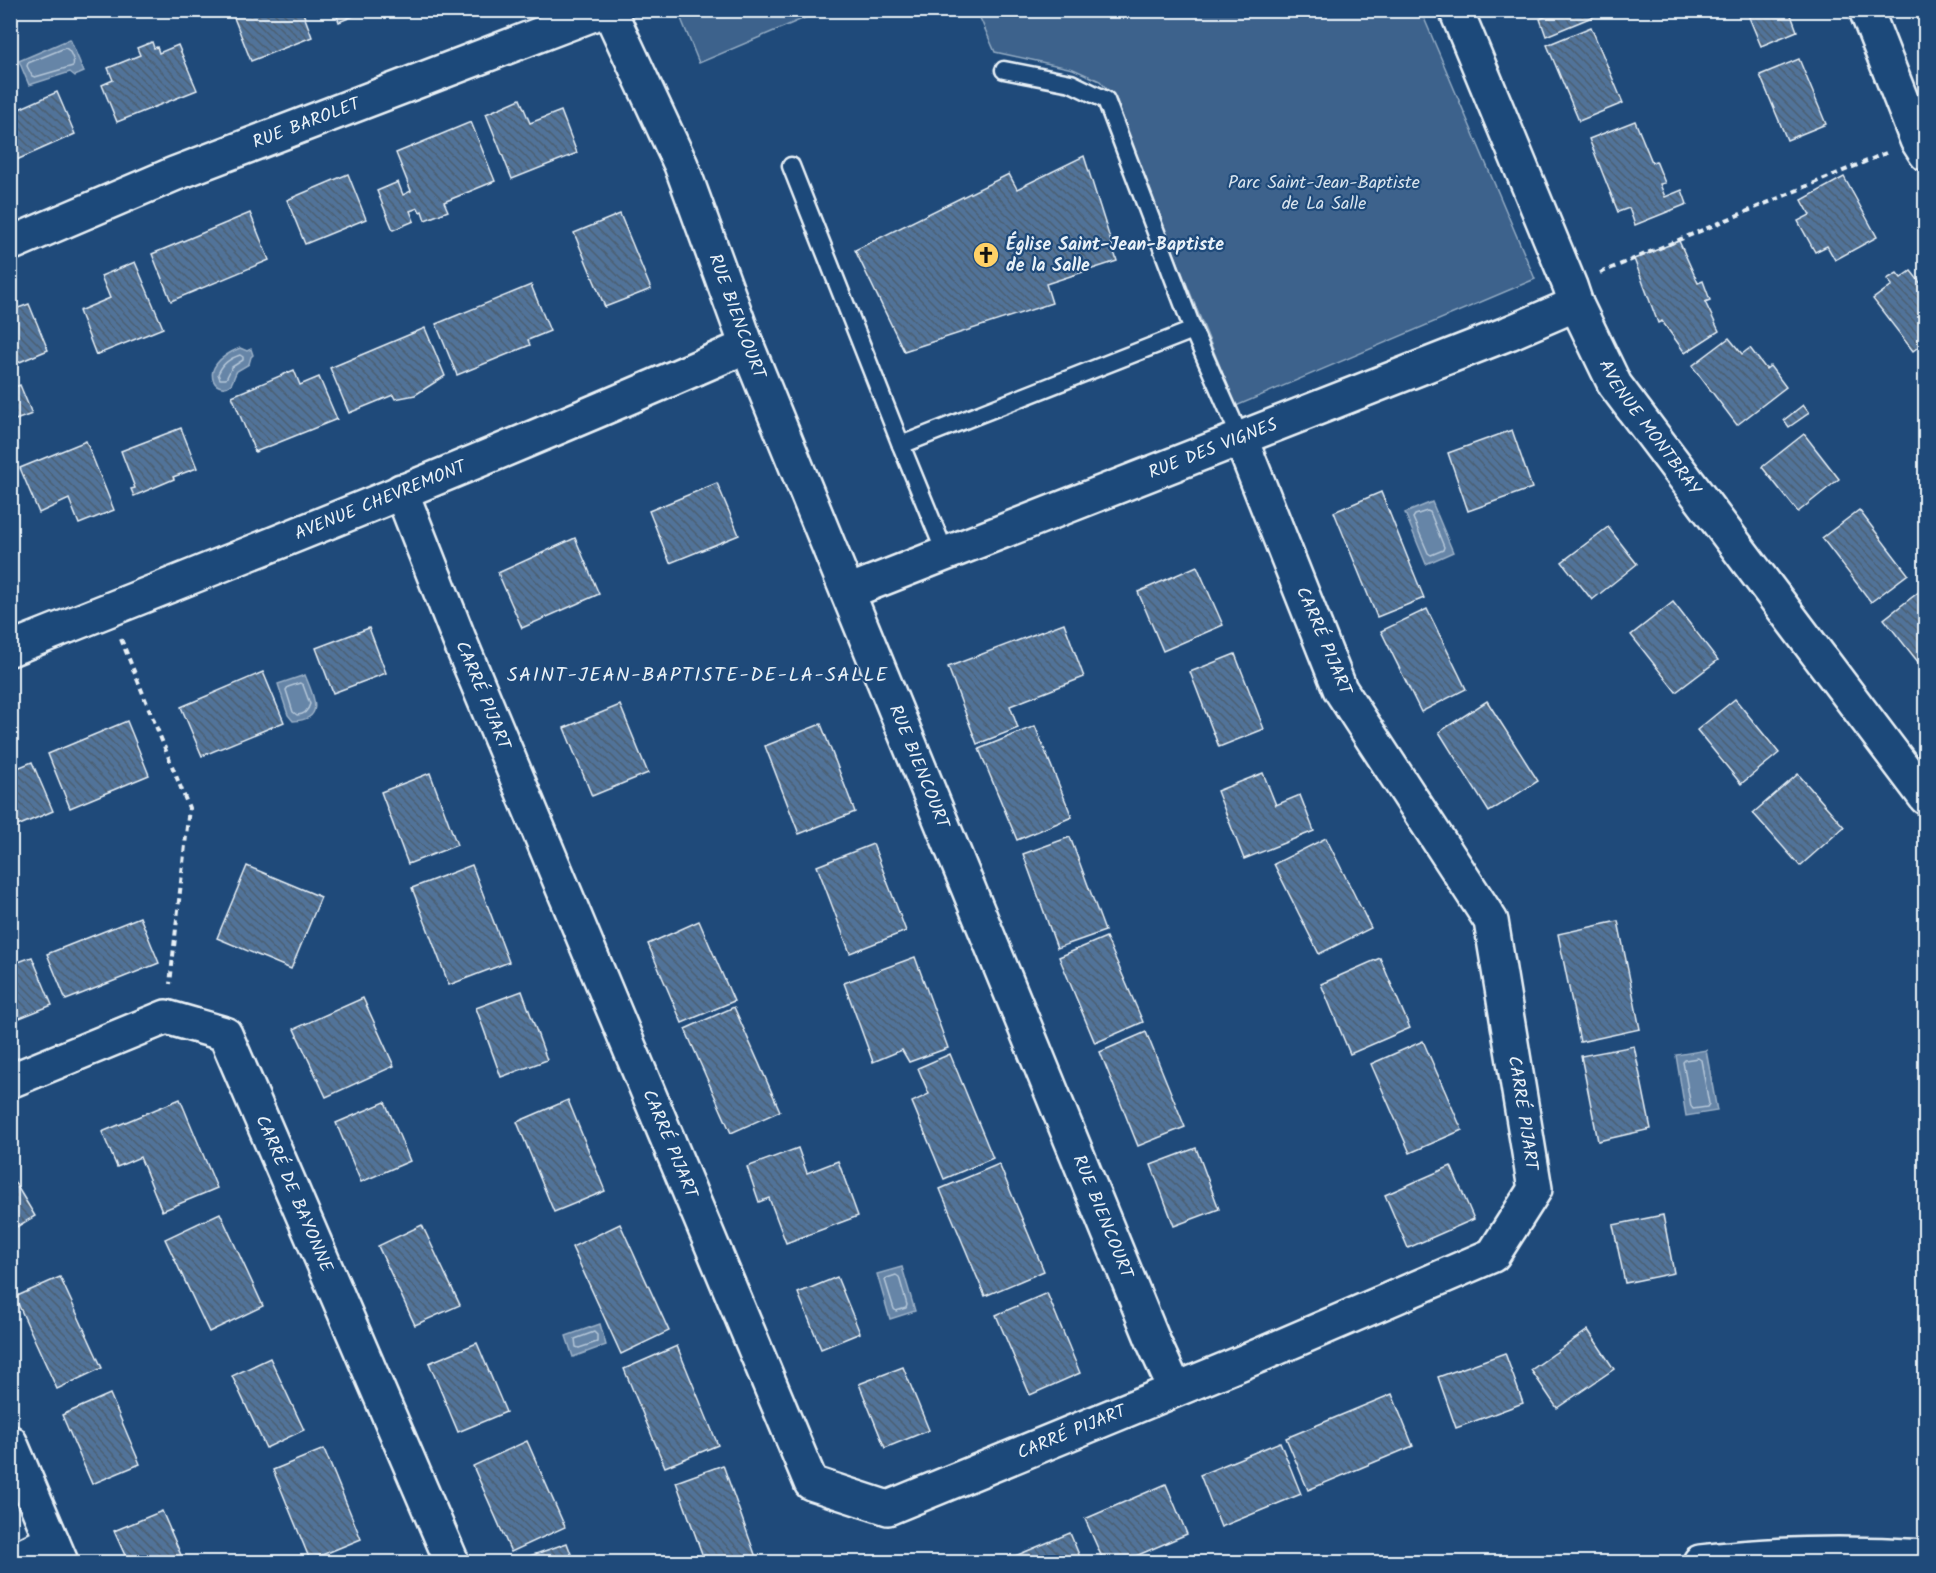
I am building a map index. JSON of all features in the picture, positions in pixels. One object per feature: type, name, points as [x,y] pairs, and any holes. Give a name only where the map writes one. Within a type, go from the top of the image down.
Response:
[{"type":"main road","name":"RUE BAROLET","points":[[10,244],[174,174],[604,10]]},
{"type":"main road","name":"RUE BIENCOURT","points":[[609,10],[681,165],[747,346],[1175,1389]]},
{"type":"main road","name":"AVENUE MONTBRAY","points":[[1456,10],[1572,295],[1615,385],[1926,798]]},
{"type":"main road","points":[[1866,10],[1921,147]]},
{"type":"main road","name":"RUE DES VIGNES","points":[[848,592],[1509,333],[1572,295]]},
{"type":"main road","name":"AVENUE CHEVREMONT","points":[[10,649],[342,518],[747,346]]},
{"type":"main road","name":"CARRÉ PIJART","points":[[401,491],[459,639],[811,1483],[888,1508],[1258,1356],[1493,1255],[1535,1189],[1491,921],[1340,689],[1240,437]]},
{"type":"main road","points":[[10,1081],[166,1017]]},
{"type":"main road","name":"CARRÉ DE BAYONNE","points":[[166,1017],[225,1034],[452,1563]]},
{"type":"main road","points":[[10,1442],[56,1552],[10,1562]]},
{"type":"main road","points":[[1700,1563],[1748,1556],[1809,1553],[1926,1557]]},
{"type":"lane","points":[[1004,70],[1071,83],[1106,100],[1193,330],[1240,437]]},
{"type":"lane","points":[[791,166],[946,555]]},
{"type":"lane","points":[[901,445],[1193,330]]},
{"type":"path","points":[[1572,295],[1921,147]]},
{"type":"path","points":[[109,610],[189,808],[166,1017]]},
{"type":"green space","points":[[678,11],[821,11],[699,63]]},
{"type":"green space","name":"Parc Saint-Jean-Baptiste de La Salle","points":[[977,11],[1421,11],[1535,279],[1236,406],[1150,194],[1117,101],[1100,81],[1073,69],[995,52]]},
{"type":"water","points":[[70,39],[84,72],[75,76],[70,72],[29,85],[19,61]]},
{"type":"water","points":[[240,348],[247,351],[251,349],[253,355],[249,364],[237,371],[231,384],[220,387],[213,378],[213,371],[217,363]]},
{"type":"water","points":[[1432,502],[1453,552],[1426,564],[1405,513]]},
{"type":"water","points":[[305,675],[314,698],[314,711],[304,720],[293,721],[288,715],[278,684]]},
{"type":"water","points":[[1706,1050],[1717,1111],[1686,1116],[1676,1055]]},
{"type":"water","points":[[902,1267],[915,1311],[890,1319],[877,1274]]},
{"type":"water","points":[[600,1324],[606,1345],[573,1357],[566,1336]]},
{"type":"building","points":[[231,10],[302,10],[312,37],[251,61]]},
{"type":"building","points":[[335,10],[368,10],[339,22]]},
{"type":"building","points":[[1559,10],[1609,10],[1546,36],[1540,19]]},
{"type":"building","points":[[1746,10],[1791,10],[1797,31],[1761,46]]},
{"type":"building","points":[[1591,27],[1623,103],[1579,121],[1547,45]]},
{"type":"building","points":[[152,42],[159,53],[178,45],[197,90],[117,122],[102,85],[113,80],[108,68],[140,55],[137,48]]},
{"type":"building","points":[[1799,59],[1826,124],[1787,140],[1760,75]]},
{"type":"building","points":[[57,92],[75,134],[12,162],[10,113]]},
{"type":"building","points":[[520,99],[530,123],[561,111],[577,153],[512,179],[486,114]]},
{"type":"building","points":[[1635,121],[1652,162],[1656,161],[1665,183],[1660,184],[1665,197],[1682,190],[1687,204],[1635,225],[1629,208],[1618,212],[1589,139]]},
{"type":"building","points":[[471,122],[495,181],[444,202],[448,211],[425,220],[422,211],[420,212],[418,208],[410,211],[414,221],[393,230],[377,191],[398,182],[403,195],[411,191],[396,153]]},
{"type":"building","name":"Église Saint-Jean-Baptiste de la Salle","points":[[1084,156],[1117,261],[1046,284],[1052,303],[904,351],[855,250],[1009,174],[1017,189]]},
{"type":"building","points":[[348,174],[366,219],[305,244],[287,200]]},
{"type":"building","points":[[1844,177],[1877,237],[1835,260],[1827,246],[1815,252],[1798,221],[1810,215],[1802,200]]},
{"type":"building","points":[[250,213],[269,260],[171,301],[152,254]]},
{"type":"building","points":[[620,214],[651,289],[605,307],[574,233]]},
{"type":"building","points":[[1679,241],[1698,283],[1703,281],[1710,300],[1705,302],[1719,331],[1685,353],[1662,321],[1658,323],[1634,259]]},
{"type":"building","points":[[135,262],[163,328],[96,355],[79,311],[110,298],[101,276]]},
{"type":"building","points":[[1911,271],[1926,290],[1926,341],[1913,351],[1873,299],[1892,285],[1887,279],[1897,273],[1901,278]]},
{"type":"building","points":[[531,285],[550,331],[528,340],[530,345],[457,375],[436,324]]},
{"type":"building","points":[[29,304],[48,350],[10,366],[10,311]]},
{"type":"building","points":[[425,328],[445,376],[415,395],[395,399],[393,395],[349,413],[330,368]]},
{"type":"building","points":[[1729,338],[1742,354],[1750,348],[1766,369],[1770,366],[1786,387],[1737,425],[1692,366]]},
{"type":"building","points":[[294,370],[300,385],[319,377],[337,419],[255,452],[232,396]]},
{"type":"building","points":[[20,385],[32,414],[10,422],[10,389]]},
{"type":"building","points":[[1803,405],[1809,413],[1789,427],[1784,420]]},
{"type":"building","points":[[181,428],[197,468],[134,496],[131,489],[135,488],[121,451]]},
{"type":"building","points":[[1512,430],[1532,488],[1468,511],[1448,453]]},
{"type":"building","points":[[1804,434],[1839,479],[1798,512],[1762,467]]},
{"type":"building","points":[[86,441],[114,510],[79,524],[69,499],[39,513],[20,468]]},
{"type":"building","points":[[717,483],[739,535],[670,563],[649,511]]},
{"type":"building","points":[[1381,492],[1424,598],[1377,617],[1334,512]]},
{"type":"building","points":[[1859,510],[1908,574],[1871,602],[1822,538]]},
{"type":"building","points":[[1608,527],[1637,564],[1592,600],[1562,562]]},
{"type":"building","points":[[575,538],[599,594],[522,628],[498,573]]},
{"type":"building","points":[[1197,566],[1223,625],[1163,651],[1138,592]]},
{"type":"building","points":[[1924,588],[1926,590],[1926,672],[1884,619]]},
{"type":"building","points":[[1673,602],[1718,660],[1676,692],[1631,635]]},
{"type":"building","points":[[1427,609],[1466,689],[1421,712],[1381,631]]},
{"type":"building","points":[[1064,623],[1084,677],[1010,706],[1018,728],[977,744],[948,667]]},
{"type":"building","points":[[369,628],[386,673],[333,693],[316,648]]},
{"type":"building","points":[[1235,654],[1264,729],[1219,747],[1190,672]]},
{"type":"building","points":[[263,672],[284,722],[202,756],[181,707]]},
{"type":"building","points":[[1735,699],[1779,753],[1741,784],[1697,730]]},
{"type":"building","points":[[1487,701],[1538,781],[1489,812],[1439,732]]},
{"type":"building","points":[[620,705],[648,773],[592,796],[564,728]]},
{"type":"building","points":[[127,721],[149,775],[70,808],[48,754]]},
{"type":"building","points":[[821,724],[855,812],[799,834],[765,746]]},
{"type":"building","points":[[1035,726],[1072,817],[1017,840],[979,749]]},
{"type":"building","points":[[32,762],[53,811],[10,829],[10,771]]},
{"type":"building","points":[[430,773],[457,845],[408,864],[381,792]]},
{"type":"building","points":[[1263,773],[1276,805],[1300,795],[1314,831],[1244,859],[1217,791]]},
{"type":"building","points":[[1798,774],[1844,827],[1800,866],[1753,813]]},
{"type":"building","points":[[1070,837],[1105,931],[1057,948],[1023,854]]},
{"type":"building","points":[[1326,838],[1371,928],[1319,954],[1274,864]]},
{"type":"building","points":[[873,844],[906,931],[850,953],[817,866]]},
{"type":"building","points":[[472,865],[509,962],[449,985],[412,888]]},
{"type":"building","points":[[247,866],[321,897],[291,969],[217,938]]},
{"type":"building","points":[[140,917],[159,963],[66,1000],[47,954]]},
{"type":"building","points":[[699,921],[734,1001],[682,1023],[648,944]]},
{"type":"building","points":[[1618,921],[1640,1029],[1580,1042],[1558,934]]},
{"type":"building","points":[[1106,937],[1143,1022],[1095,1043],[1059,957]]},
{"type":"building","points":[[32,957],[52,1005],[10,1022],[10,965]]},
{"type":"building","points":[[915,957],[948,1048],[909,1062],[902,1050],[873,1062],[844,983]]},
{"type":"building","points":[[1380,958],[1410,1028],[1350,1054],[1321,984]]},
{"type":"building","points":[[522,991],[547,1060],[501,1077],[476,1008]]},
{"type":"building","points":[[363,998],[394,1066],[326,1097],[294,1029]]},
{"type":"building","points":[[734,1007],[780,1111],[731,1133],[685,1029]]},
{"type":"building","points":[[1146,1032],[1185,1127],[1138,1146],[1100,1052]]},
{"type":"building","points":[[1423,1041],[1462,1130],[1410,1153],[1371,1064]]},
{"type":"building","points":[[1634,1046],[1651,1129],[1598,1141],[1581,1056]]},
{"type":"building","points":[[950,1054],[993,1158],[944,1179],[912,1102],[929,1094],[918,1068]]},
{"type":"building","points":[[180,1099],[217,1188],[162,1211],[140,1157],[117,1167],[102,1132]]},
{"type":"building","points":[[568,1100],[605,1191],[554,1212],[517,1122]]},
{"type":"building","points":[[385,1102],[410,1161],[361,1182],[336,1123]]},
{"type":"building","points":[[798,1148],[807,1173],[838,1161],[858,1216],[786,1243],[769,1198],[759,1202],[747,1167]]},
{"type":"building","points":[[1196,1148],[1219,1209],[1174,1226],[1151,1165]]},
{"type":"building","points":[[999,1164],[1044,1271],[985,1296],[940,1189]]},
{"type":"building","points":[[1451,1166],[1474,1219],[1408,1248],[1385,1195]]},
{"type":"building","points":[[12,1178],[35,1216],[10,1231],[10,1179]]},
{"type":"building","points":[[220,1213],[263,1306],[209,1332],[165,1239]]},
{"type":"building","points":[[1663,1215],[1674,1273],[1625,1283],[1613,1225]]},
{"type":"building","points":[[620,1224],[669,1331],[621,1354],[572,1247]]},
{"type":"building","points":[[422,1225],[460,1305],[415,1325],[378,1246]]},
{"type":"building","points":[[60,1277],[102,1368],[57,1389],[15,1297]]},
{"type":"building","points":[[837,1277],[860,1333],[821,1349],[798,1293]]},
{"type":"building","points":[[1047,1293],[1080,1373],[1030,1395],[996,1315]]},
{"type":"building","points":[[1588,1330],[1614,1369],[1557,1408],[1531,1370]]},
{"type":"building","points":[[477,1343],[506,1412],[458,1432],[429,1363]]},
{"type":"building","points":[[677,1346],[718,1445],[665,1467],[624,1369]]},
{"type":"building","points":[[1505,1353],[1523,1403],[1456,1428],[1438,1377]]},
{"type":"building","points":[[270,1358],[304,1430],[266,1448],[232,1376]]},
{"type":"building","points":[[903,1367],[929,1430],[885,1448],[859,1384]]},
{"type":"building","points":[[110,1394],[140,1464],[92,1484],[62,1415]]},
{"type":"building","points":[[1392,1394],[1413,1446],[1308,1490],[1286,1438]]},
{"type":"building","points":[[527,1441],[565,1527],[511,1552],[473,1466]]},
{"type":"building","points":[[1280,1442],[1301,1494],[1221,1527],[1200,1475]]},
{"type":"building","points":[[324,1449],[361,1539],[310,1560],[273,1470]]},
{"type":"building","points":[[723,1465],[757,1560],[752,1562],[705,1562],[676,1482]]},
{"type":"building","points":[[1166,1484],[1187,1534],[1122,1562],[1104,1562],[1085,1519]]},
{"type":"building","points":[[162,1511],[184,1562],[128,1562],[114,1531]]},
{"type":"building","points":[[1070,1533],[1082,1562],[1001,1562]]},
{"type":"building","points":[[567,1543],[574,1562],[513,1562]]},
{"type":"place","name":"Église Saint-Jean-Baptiste de la Salle","points":[[986,255]]},
{"type":"district","name":"SAINT-JEAN-BAPTISTE-DE-LA-SALLE","points":[[698,676]]}]
